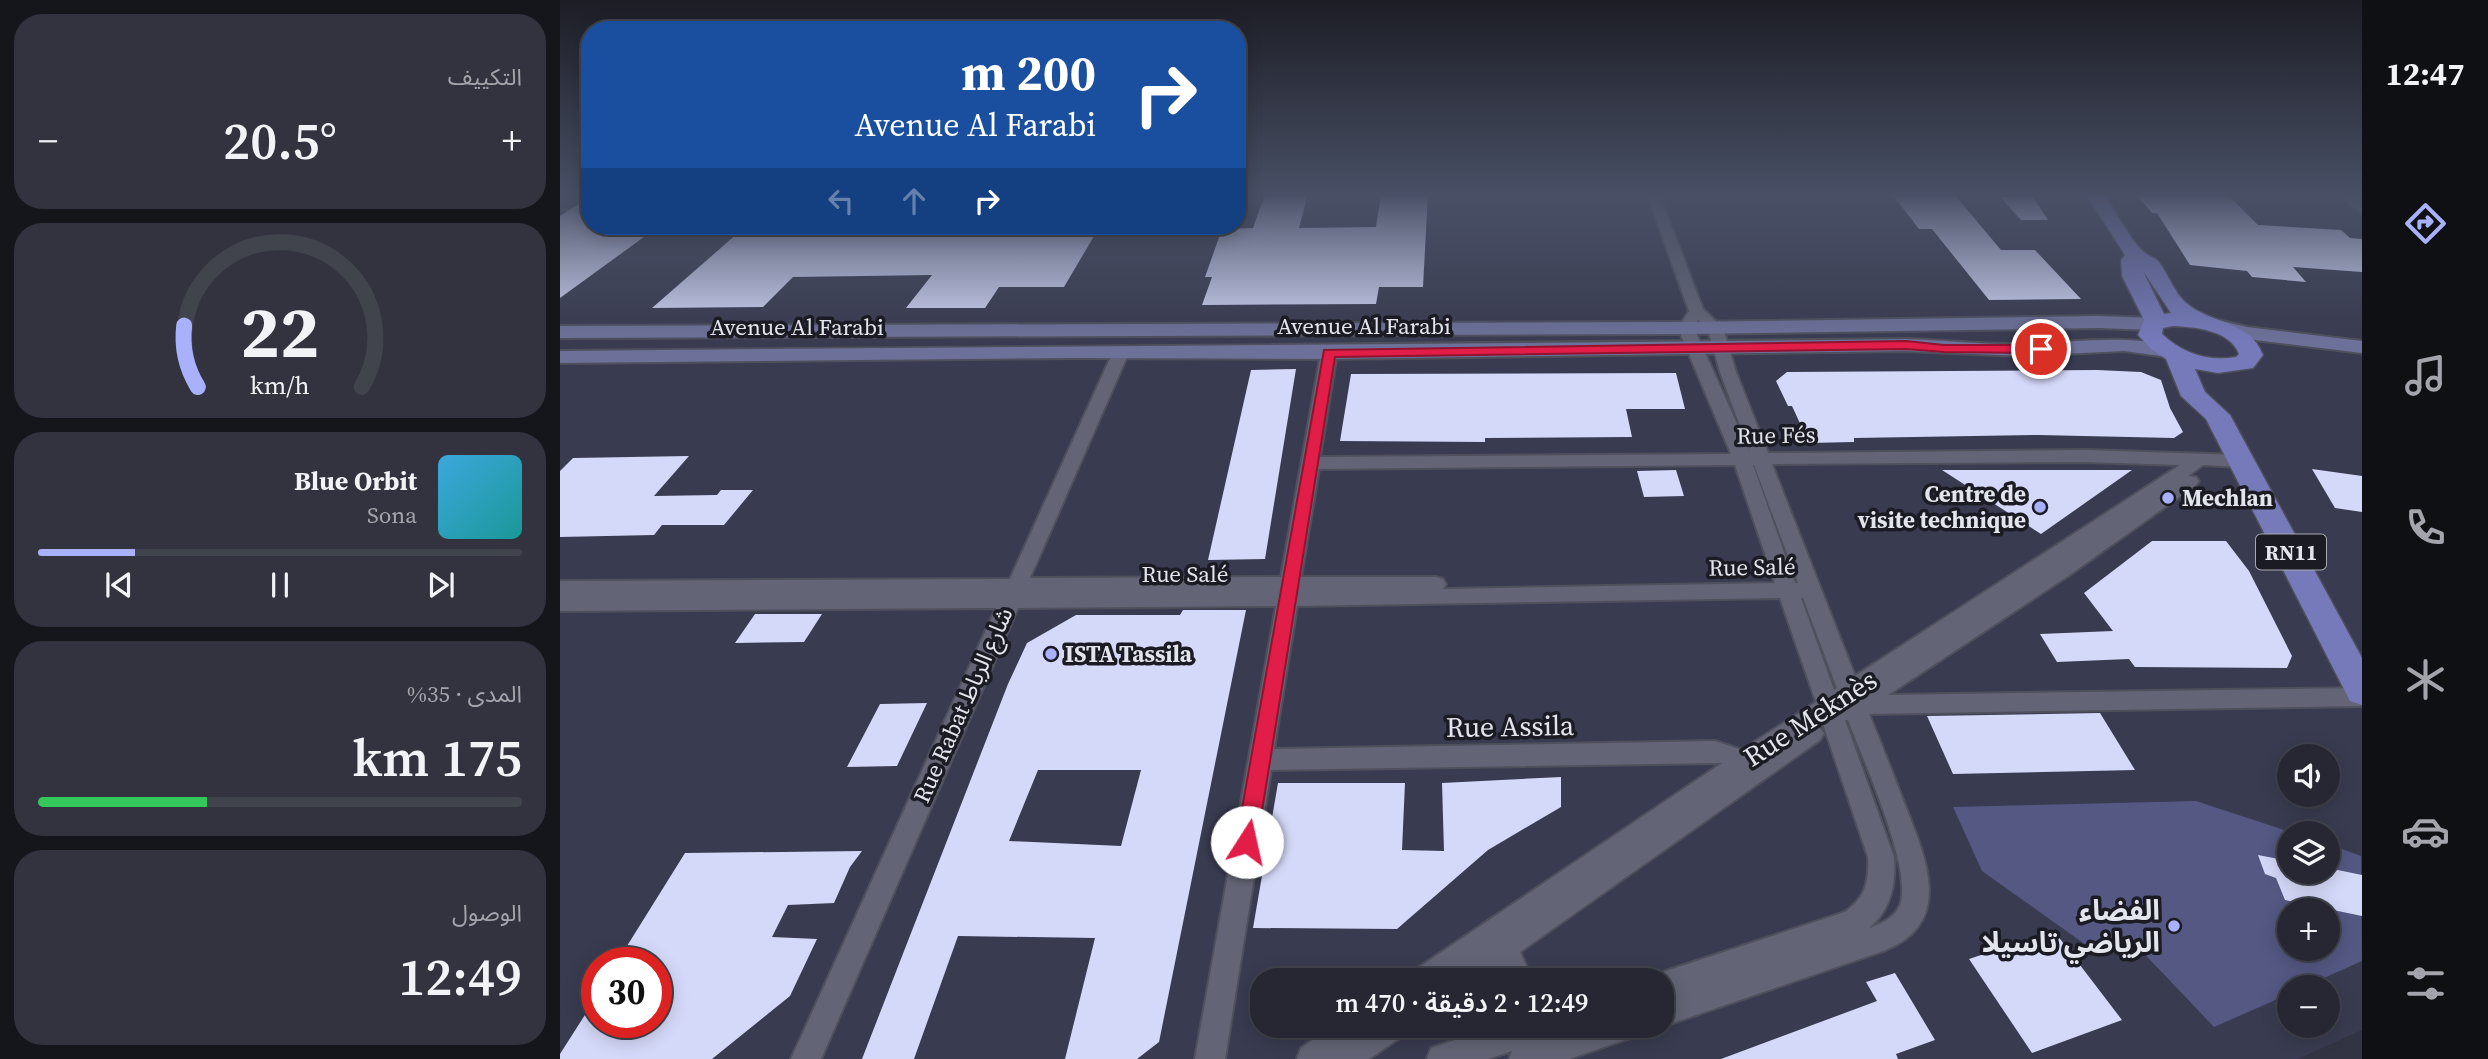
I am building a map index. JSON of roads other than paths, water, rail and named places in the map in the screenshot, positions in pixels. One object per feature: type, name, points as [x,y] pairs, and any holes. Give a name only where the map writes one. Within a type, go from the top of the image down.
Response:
[{"type":"main road","name":"RN11","points":[[2128,243],[2136,256],[2149,264],[2176,306],[2242,340],[2249,347],[2251,355]]},
{"type":"main road","name":"RN11","points":[[2136,256],[2131,260],[2131,270],[2155,323],[2150,335],[2172,353],[2194,396],[2217,415]]},
{"type":"main road","name":"RN11","points":[[2155,323],[2173,318],[2210,324]]},
{"type":"main road","points":[[2172,353],[2204,365],[2221,366],[2244,363],[2251,355]]},
{"type":"main road","name":"RN11","points":[[2221,366],[2214,379],[2220,396],[2217,415],[2220,460],[2362,691]]},
{"type":"street","points":[[1667,243],[1692,329],[1709,372],[1752,460]]},
{"type":"street","name":"Avenue Al Farabi","points":[[560,357],[1329,353],[1714,328],[2155,323]]},
{"type":"street","points":[[2210,324],[2247,333],[2362,347]]},
{"type":"street","points":[[1674,982],[1853,923],[1866,914],[1876,902],[1881,887],[1881,857],[1831,712],[1798,587],[1752,460],[1723,348],[1714,328]]},
{"type":"street","name":"Avenue Al Farabi","points":[[560,332],[1692,329],[1723,348],[1906,345],[2022,349],[2124,345],[2172,353]]},
{"type":"street","name":"Rue Rabat شارع الرباط","points":[[806,1059],[1121,352]]},
{"type":"street","points":[[1210,1059],[1329,353]]},
{"type":"street","points":[[2251,355],[2290,355],[2362,365]]},
{"type":"street","name":"Rue Fés","points":[[1310,463],[2085,456],[2220,460]]},
{"type":"street","name":"Rue Meknès","points":[[1447,968],[1498,940],[1831,712],[2061,571],[2220,460]]},
{"type":"street","points":[[1674,1008],[1896,931],[1912,915],[1916,905],[1916,871],[1909,849],[1852,699],[1798,587]]},
{"type":"street","name":"Rue Salé","points":[[560,588],[1014,592],[1798,587]]},
{"type":"street","name":"Rue Salé","points":[[560,603],[1014,592]]},
{"type":"street","points":[[1852,699],[2362,697]]},
{"type":"street","name":"Rue Assila","points":[[1260,760],[1715,751],[1749,767]]},
{"type":"street","points":[[1498,940],[1513,968]]},
{"type":"street","name":"Rue Meknès","points":[[1469,968],[1498,940]]},
{"type":"street","points":[[1312,1059],[1341,1038]]},
{"type":"street","points":[[1343,1059],[1374,1038]]},
{"type":"street","points":[[1442,1059],[1506,1038]]},
{"type":"street","points":[[1524,1059],[1586,1038]]},
{"type":"place","name":"Mechlan","points":[[2168,498]]},
{"type":"place","name":"Centre de visite technique","points":[[2040,507]]},
{"type":"place","name":"ISTA Tassila","points":[[1051,654]]},
{"type":"place","name":"الفضاء الرياضي تاسيلا","points":[[2174,926]]}]
